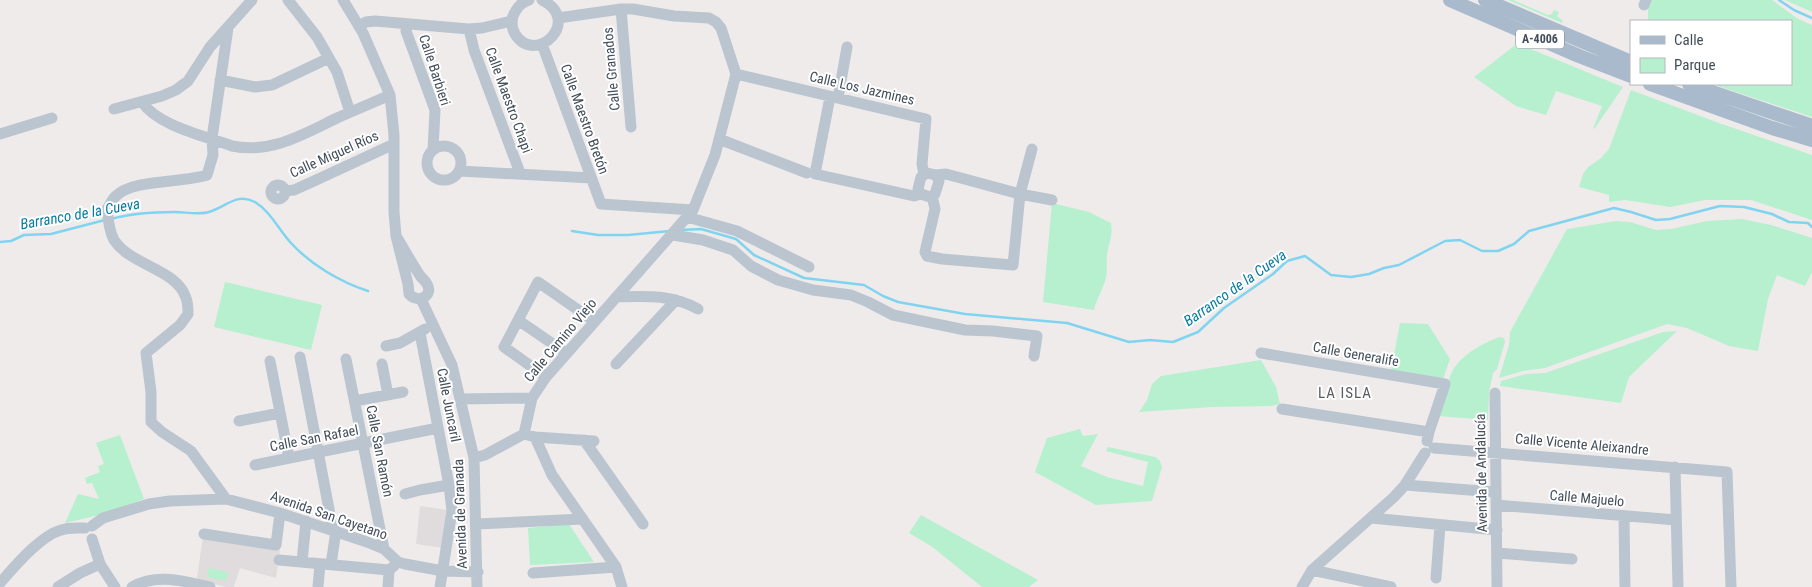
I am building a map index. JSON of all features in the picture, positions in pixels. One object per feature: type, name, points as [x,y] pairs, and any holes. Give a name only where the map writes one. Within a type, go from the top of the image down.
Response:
[{"type":"main road","name":"A-4006","points":[[1450,0],[1579,56],[1630,76]]},
{"type":"main road","name":"A-4006","points":[[1485,0],[1630,62]]},
{"type":"main road","points":[[1653,85],[1772,128],[1812,140]]},
{"type":"main road","points":[[1692,85],[1812,126]]},
{"type":"street","points":[[114,109],[162,96],[176,90],[188,81],[210,48],[252,0]]},
{"type":"street","points":[[288,0],[317,37],[337,72],[350,112]]},
{"type":"street","points":[[343,0],[361,30],[390,95],[394,144],[396,236],[409,294],[415,299],[421,299],[428,292],[427,284],[396,236]]},
{"type":"street","points":[[527,0],[518,6],[514,13],[512,26],[516,36],[527,44],[542,44],[552,38],[556,32],[558,18],[550,4],[542,0]]},
{"type":"street","points":[[558,18],[621,9],[633,9],[674,16],[705,16],[719,25],[723,32],[736,74]]},
{"type":"street","name":"Calle Granados","points":[[621,9],[631,127]]},
{"type":"street","points":[[361,30],[407,27],[469,33],[512,26]]},
{"type":"street","name":"Calle Barbieri","points":[[407,27],[435,110],[434,150]]},
{"type":"street","points":[[226,500],[190,451],[151,422],[151,392],[146,353],[180,325],[188,314],[186,298],[177,284],[127,254],[114,239],[110,229],[107,209],[116,196],[132,188],[153,183],[197,178],[207,174],[213,155],[212,138],[228,28]]},
{"type":"street","name":"Calle Maestro Chapi","points":[[469,33],[520,173]]},
{"type":"street","name":"Calle Maestro Bretón","points":[[542,44],[601,204],[690,214]]},
{"type":"street","points":[[847,47],[815,174],[914,196],[935,194],[939,183],[930,175]]},
{"type":"street","points":[[220,80],[254,87],[272,85],[329,58]]},
{"type":"street","name":"Calle Los Jazmines","points":[[736,74],[926,119],[922,164],[930,175]]},
{"type":"street","name":"Calle Camino Viejo","points":[[524,434],[532,398],[546,377],[594,321],[674,235],[690,214],[719,139],[736,74]]},
{"type":"street","points":[[142,102],[158,118],[232,146],[260,148],[286,142],[390,95]]},
{"type":"street","points":[[0,134],[52,118]]},
{"type":"street","points":[[719,139],[807,173]]},
{"type":"street","name":"Calle Miguel Ríos","points":[[286,191],[294,190],[394,144]]},
{"type":"street","points":[[444,146],[455,150],[462,159],[457,176],[447,181],[436,179],[431,175],[427,165],[430,154],[434,150],[444,146]]},
{"type":"street","points":[[1032,149],[1020,194],[1013,266],[942,259],[927,256],[925,252],[935,209],[918,187],[930,175],[946,174],[1020,194],[1052,200]]},
{"type":"street","points":[[460,171],[591,178]]},
{"type":"street","points":[[690,214],[737,231],[809,267]]},
{"type":"street","points":[[674,235],[703,240],[733,250],[751,266],[778,280],[813,290],[851,295],[893,316],[965,330],[1037,336],[1034,356]]},
{"type":"street","points":[[408,284],[416,279],[423,280]]},
{"type":"street","points":[[546,377],[504,348],[538,282],[594,321]]},
{"type":"street","points":[[616,297],[659,296],[686,302],[698,309]]},
{"type":"street","name":"Avenida de Granada","points":[[421,299],[452,365],[474,458],[477,587]]},
{"type":"street","points":[[616,364],[676,300]]},
{"type":"street","points":[[518,320],[566,353]]},
{"type":"street","points":[[386,346],[400,343],[420,333],[432,323]]},
{"type":"street","name":"Calle Juncaril","points":[[420,333],[449,485],[452,511],[440,587]]},
{"type":"street","name":"Calle Generalife","points":[[1261,353],[1445,384],[1429,444]]},
{"type":"street","points":[[300,357],[334,531],[318,587]]},
{"type":"street","name":"Calle San Ramón","points":[[346,359],[384,549]]},
{"type":"street","points":[[270,361],[289,458]]},
{"type":"street","points":[[382,364],[388,395]]},
{"type":"street","points":[[355,401],[403,392]]},
{"type":"street","name":"Avenida de Andalucía","points":[[1495,393],[1494,452],[1497,587]]},
{"type":"street","points":[[460,399],[532,398]]},
{"type":"street","name":"Calle Vicente Aleixandre","points":[[1282,409],[1429,444],[1494,452],[1727,472],[1731,587]]},
{"type":"street","points":[[239,421],[280,413]]},
{"type":"street","name":"Calle San Rafael","points":[[255,465],[438,428]]},
{"type":"street","points":[[474,458],[485,455],[524,434],[536,437],[589,440],[643,524]]},
{"type":"street","points":[[536,437],[552,475],[616,567],[622,587]]},
{"type":"street","points":[[1302,587],[1312,570],[1405,485],[1429,444]]},
{"type":"street","points":[[1675,467],[1678,587]]},
{"type":"street","points":[[404,494],[449,485]]},
{"type":"street","points":[[1405,485],[1495,492]]},
{"type":"street","name":"Avenida San Cayetano","points":[[89,527],[104,518],[149,504],[170,501],[226,500],[280,513],[384,549],[398,562]]},
{"type":"street","name":"Calle Majuelo","points":[[1496,505],[1676,520]]},
{"type":"street","points":[[204,534],[276,545],[280,513]]},
{"type":"street","points":[[1624,516],[1625,587]]},
{"type":"street","points":[[1371,518],[1497,530]]},
{"type":"street","points":[[477,524],[583,519]]},
{"type":"street","points":[[302,562],[306,522]]},
{"type":"street","points":[[1436,578],[1440,525]]},
{"type":"street","points":[[0,583],[33,549],[52,534],[62,529],[89,527],[97,532],[92,539],[100,564],[115,587]]},
{"type":"street","points":[[1497,553],[1572,559]]},
{"type":"street","points":[[280,560],[390,570]]},
{"type":"street","points":[[388,587],[390,570],[398,562],[443,571],[478,572]]},
{"type":"street","points":[[58,587],[80,573],[100,564]]},
{"type":"street","points":[[533,573],[616,567]]},
{"type":"street","points":[[1312,570],[1350,583],[1392,587]]},
{"type":"street","points":[[132,587],[141,582],[154,579],[168,579],[210,587]]},
{"type":"shaded area","points":[[420,506],[448,510],[443,548],[416,544]]},
{"type":"shaded area","points":[[203,536],[280,550],[276,578],[240,568],[234,587],[226,587],[199,580],[197,578]]},
{"type":"green space","points":[[1508,0],[1513,0],[1548,15],[1552,14],[1554,10],[1559,12],[1557,16],[1563,21],[1562,23]]},
{"type":"green space","points":[[1649,0],[1772,0],[1798,19],[1812,25],[1812,117],[1715,85],[1792,85],[1792,20],[1648,20]]},
{"type":"green space","points":[[1785,0],[1812,0],[1812,12]]},
{"type":"green space","points":[[1516,43],[1623,87],[1595,128],[1593,129],[1602,106],[1556,91],[1546,115],[1516,106],[1474,77]]},
{"type":"green space","points":[[1631,90],[1812,155],[1812,220],[1751,200],[1705,200],[1670,207],[1625,200],[1609,202],[1609,195],[1579,187],[1583,174],[1588,167],[1601,158],[1609,149]]},
{"type":"green space","points":[[1052,203],[1089,212],[1111,223],[1112,232],[1107,254],[1106,278],[1094,310],[1043,302]]},
{"type":"green space","points":[[1742,219],[1771,225],[1812,238],[1812,272],[1805,286],[1777,275],[1768,299],[1758,351],[1729,346],[1687,328],[1667,324],[1545,368],[1523,371],[1499,378],[1509,345],[1510,332],[1567,229],[1616,221],[1630,222],[1656,230],[1671,229],[1707,221]]},
{"type":"green space","points":[[225,282],[322,305],[311,350],[214,327]]},
{"type":"green space","points":[[1400,323],[1428,324],[1450,359],[1443,379],[1391,370]]},
{"type":"green space","points":[[1677,331],[1629,377],[1621,403],[1500,386],[1501,381],[1526,374],[1545,373],[1663,332]]},
{"type":"green space","points":[[1500,337],[1504,338],[1505,342],[1497,369],[1493,373],[1489,392],[1488,420],[1438,416],[1447,382],[1457,364],[1477,348]]},
{"type":"green space","points":[[1261,360],[1276,387],[1280,404],[1139,412],[1147,400],[1152,384],[1161,376]]},
{"type":"green space","points":[[1080,429],[1083,436],[1098,434],[1081,466],[1107,477],[1143,486],[1148,462],[1106,451],[1108,447],[1155,457],[1160,461],[1162,467],[1152,501],[1096,505],[1035,472],[1047,438]]},
{"type":"green space","points":[[120,435],[144,499],[104,514],[65,523],[78,494],[99,499],[92,483],[87,484],[85,478],[100,472],[98,466],[104,464],[96,443]]},
{"type":"green space","points":[[921,515],[1038,580],[1029,587],[982,587],[931,546],[909,533]]},
{"type":"green space","points":[[569,524],[594,562],[530,565],[528,528]]},
{"type":"green space","points":[[209,568],[228,572],[226,581],[207,577]]},
{"type":"waterway","points":[[1779,0],[1794,10],[1812,18]]},
{"type":"waterway","name":"Barranco de la Cueva","points":[[111,219],[127,215],[151,213],[205,213],[237,199],[249,199],[265,210],[291,243],[316,265],[336,277],[368,291]]},
{"type":"waterway","name":"Barranco de la Cueva","points":[[680,230],[701,229],[736,239],[754,255],[804,278],[864,285],[898,302],[965,314],[1067,323],[1129,342],[1150,340],[1173,342],[1198,332],[1224,308],[1273,274],[1287,261],[1305,256],[1331,275],[1351,277],[1399,265],[1445,241],[1460,240],[1482,251],[1498,251],[1514,244],[1529,231],[1614,208],[1656,220],[1670,219],[1720,206],[1744,207],[1772,214],[1789,222],[1808,223],[1812,227]]},
{"type":"waterway","name":"Barranco de la Cueva","points":[[0,242],[11,241],[24,235],[51,234],[105,220]]},
{"type":"waterway","name":"Barranco de la Cueva","points":[[572,231],[598,235],[628,235],[670,231]]},
{"type":"district","name":"LA ISLA","points":[[1345,393]]}]
